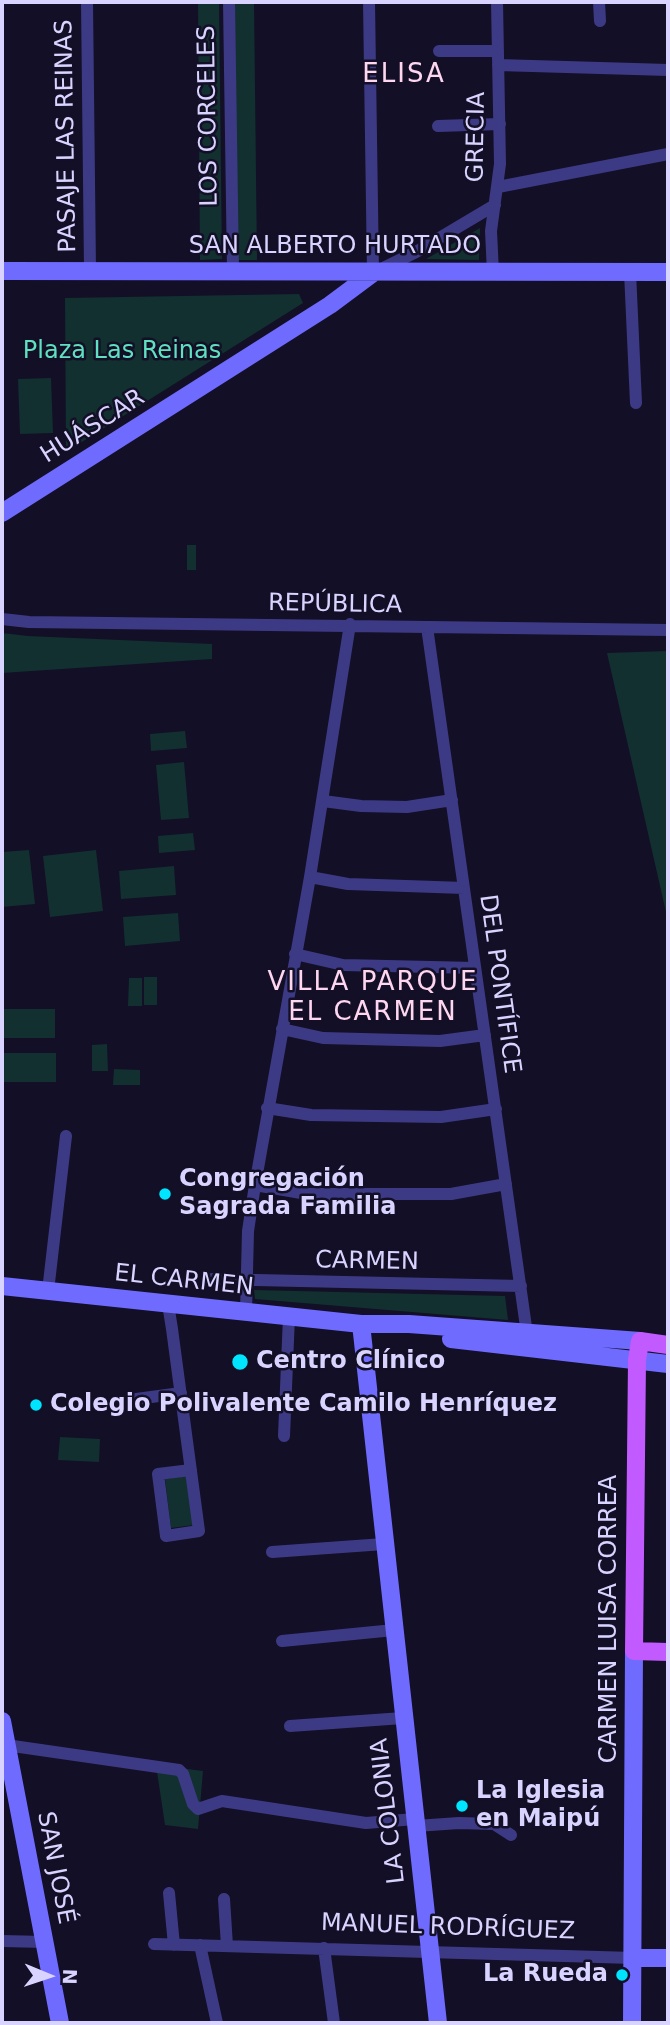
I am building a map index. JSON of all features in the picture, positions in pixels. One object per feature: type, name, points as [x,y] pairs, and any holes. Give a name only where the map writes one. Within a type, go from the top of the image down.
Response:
[{"type":"main road","name":"SAN ALBERTO HURTADO","points":[[2,271],[668,272]]},
{"type":"main road","name":"HUÁSCAR","points":[[2,513],[330,305],[373,273]]},
{"type":"main road","name":"EL CARMEN","points":[[2,1286],[361,1324],[390,1333],[528,1340],[640,1341],[668,1345]]},
{"type":"main road","name":"LA COLONIA","points":[[361,1324],[438,2023]]},
{"type":"main road","name":"EL CARMEN","points":[[528,1340],[668,1364]]},
{"type":"main road","name":"CARMEN LUISA CORREA","points":[[632,2023],[637,1360],[640,1341]]},
{"type":"main road","points":[[634,1651],[668,1651]]},
{"type":"main road","name":"SAN JOSÉ","points":[[2,1721],[60,2023]]},
{"type":"main road","name":"MANUEL RODRÍGUEZ","points":[[633,1958],[668,1958]]},
{"type":"street","name":"PASAJE LAS REINAS","points":[[87,2],[90,270]]},
{"type":"street","name":"LOS CORCELES","points":[[229,2],[233,271]]},
{"type":"street","points":[[369,2],[373,273]]},
{"type":"street","name":"GRECIA","points":[[493,273],[491,237],[498,187],[500,124],[497,2]]},
{"type":"street","points":[[599,2],[600,20]]},
{"type":"street","points":[[439,51],[498,51]]},
{"type":"street","points":[[498,65],[668,70]]},
{"type":"street","points":[[439,126],[500,124]]},
{"type":"street","points":[[498,187],[668,154]]},
{"type":"street","name":"HUÁSCAR","points":[[373,273],[416,252],[495,205]]},
{"type":"street","points":[[630,272],[636,404]]},
{"type":"street","name":"REPÚBLICA","points":[[2,619],[69,623],[351,624],[668,630]]},
{"type":"street","points":[[246,1312],[248,1231],[255,1185],[310,877],[351,624]]},
{"type":"street","name":"DEL PONTÍFICE","points":[[427,627],[528,1340]]},
{"type":"street","points":[[323,801],[361,806],[407,807],[452,800]]},
{"type":"street","points":[[310,877],[348,884],[464,888]]},
{"type":"street","points":[[295,954],[343,965],[475,968]]},
{"type":"street","points":[[282,1029],[324,1038],[439,1041],[485,1035]]},
{"type":"street","points":[[267,1108],[311,1115],[441,1117],[496,1109]]},
{"type":"street","points":[[48,1291],[66,1136]]},
{"type":"street","points":[[255,1185],[307,1194],[451,1194],[506,1184]]},
{"type":"street","name":"CARMEN","points":[[212,1279],[521,1286]]},
{"type":"street","points":[[169,1304],[200,1531],[166,1536],[158,1474],[191,1470]]},
{"type":"street","points":[[284,1436],[289,1316]]},
{"type":"street","points":[[129,1400],[181,1393]]},
{"type":"street","points":[[272,1552],[384,1544]]},
{"type":"street","points":[[282,1641],[394,1630]]},
{"type":"street","name":"LA COLONIA","points":[[290,1726],[403,1718]]},
{"type":"street","points":[[6,1745],[178,1770],[183,1774],[192,1804],[198,1809],[222,1801],[366,1823],[494,1824],[511,1835]]},
{"type":"street","points":[[169,1893],[174,1945]]},
{"type":"street","points":[[223,1899],[227,1946]]},
{"type":"street","points":[[2,1941],[45,1942]]},
{"type":"street","name":"MANUEL RODRÍGUEZ","points":[[154,1944],[633,1958]]},
{"type":"street","points":[[200,1945],[217,2023]]},
{"type":"street","points":[[324,1948],[334,2023]]},
{"type":"green space","points":[[198,2],[219,2],[222,259],[200,260]]},
{"type":"green space","points":[[233,2],[254,2],[257,260],[236,260]]},
{"type":"green space","points":[[480,228],[479,260],[426,259]]},
{"type":"green space","name":"Plaza Las Reinas","points":[[299,294],[303,303],[66,452],[65,298]]},
{"type":"green space","points":[[51,378],[53,433],[20,434],[18,379]]},
{"type":"green space","points":[[187,545],[196,545],[196,570],[187,570]]},
{"type":"green space","points":[[2,633],[212,644],[212,659],[2,673]]},
{"type":"green space","points":[[668,651],[668,921],[607,653]]},
{"type":"green space","points":[[185,731],[187,748],[151,751],[150,734]]},
{"type":"green space","points":[[184,762],[189,818],[161,820],[156,765]]},
{"type":"green space","points":[[193,833],[195,850],[159,853],[158,836]]},
{"type":"green space","points":[[29,850],[35,904],[2,907],[2,852]]},
{"type":"green space","points":[[96,850],[103,911],[50,917],[43,856]]},
{"type":"green space","points":[[174,866],[176,895],[121,899],[119,871]]},
{"type":"green space","points":[[178,913],[180,941],[125,946],[123,917]]},
{"type":"green space","points":[[144,977],[157,977],[157,1005],[144,1005]]},
{"type":"green space","points":[[129,978],[142,978],[142,1006],[128,1006]]},
{"type":"green space","points":[[2,1009],[55,1009],[55,1038],[2,1038]]},
{"type":"green space","points":[[107,1044],[108,1071],[92,1071],[92,1045]]},
{"type":"green space","points":[[2,1053],[56,1053],[56,1082],[2,1082]]},
{"type":"green space","points":[[114,1069],[140,1070],[140,1085],[113,1085]]},
{"type":"green space","points":[[254,1290],[505,1296],[508,1320],[255,1299]]},
{"type":"green space","points":[[60,1437],[100,1439],[99,1462],[58,1460]]},
{"type":"green space","points":[[187,1476],[194,1525],[171,1528],[165,1479]]},
{"type":"green space","points":[[156,1765],[203,1771],[198,1829],[165,1825]]},
{"type":"place","name":"Congregación Sagrada Familia","points":[[165,1194]]},
{"type":"place","name":"Centro Clínico","points":[[240,1362]]},
{"type":"place","name":"Colegio Polivalente Camilo Henríquez","points":[[36,1405]]},
{"type":"place","name":"La Iglesia en Maipú","points":[[462,1806]]},
{"type":"place","name":"La Rueda","points":[[622,1975]]},
{"type":"district","name":"ELISA","points":[[404,75]]},
{"type":"district","name":"VILLA PARQUE EL CARMEN","points":[[373,998]]}]
